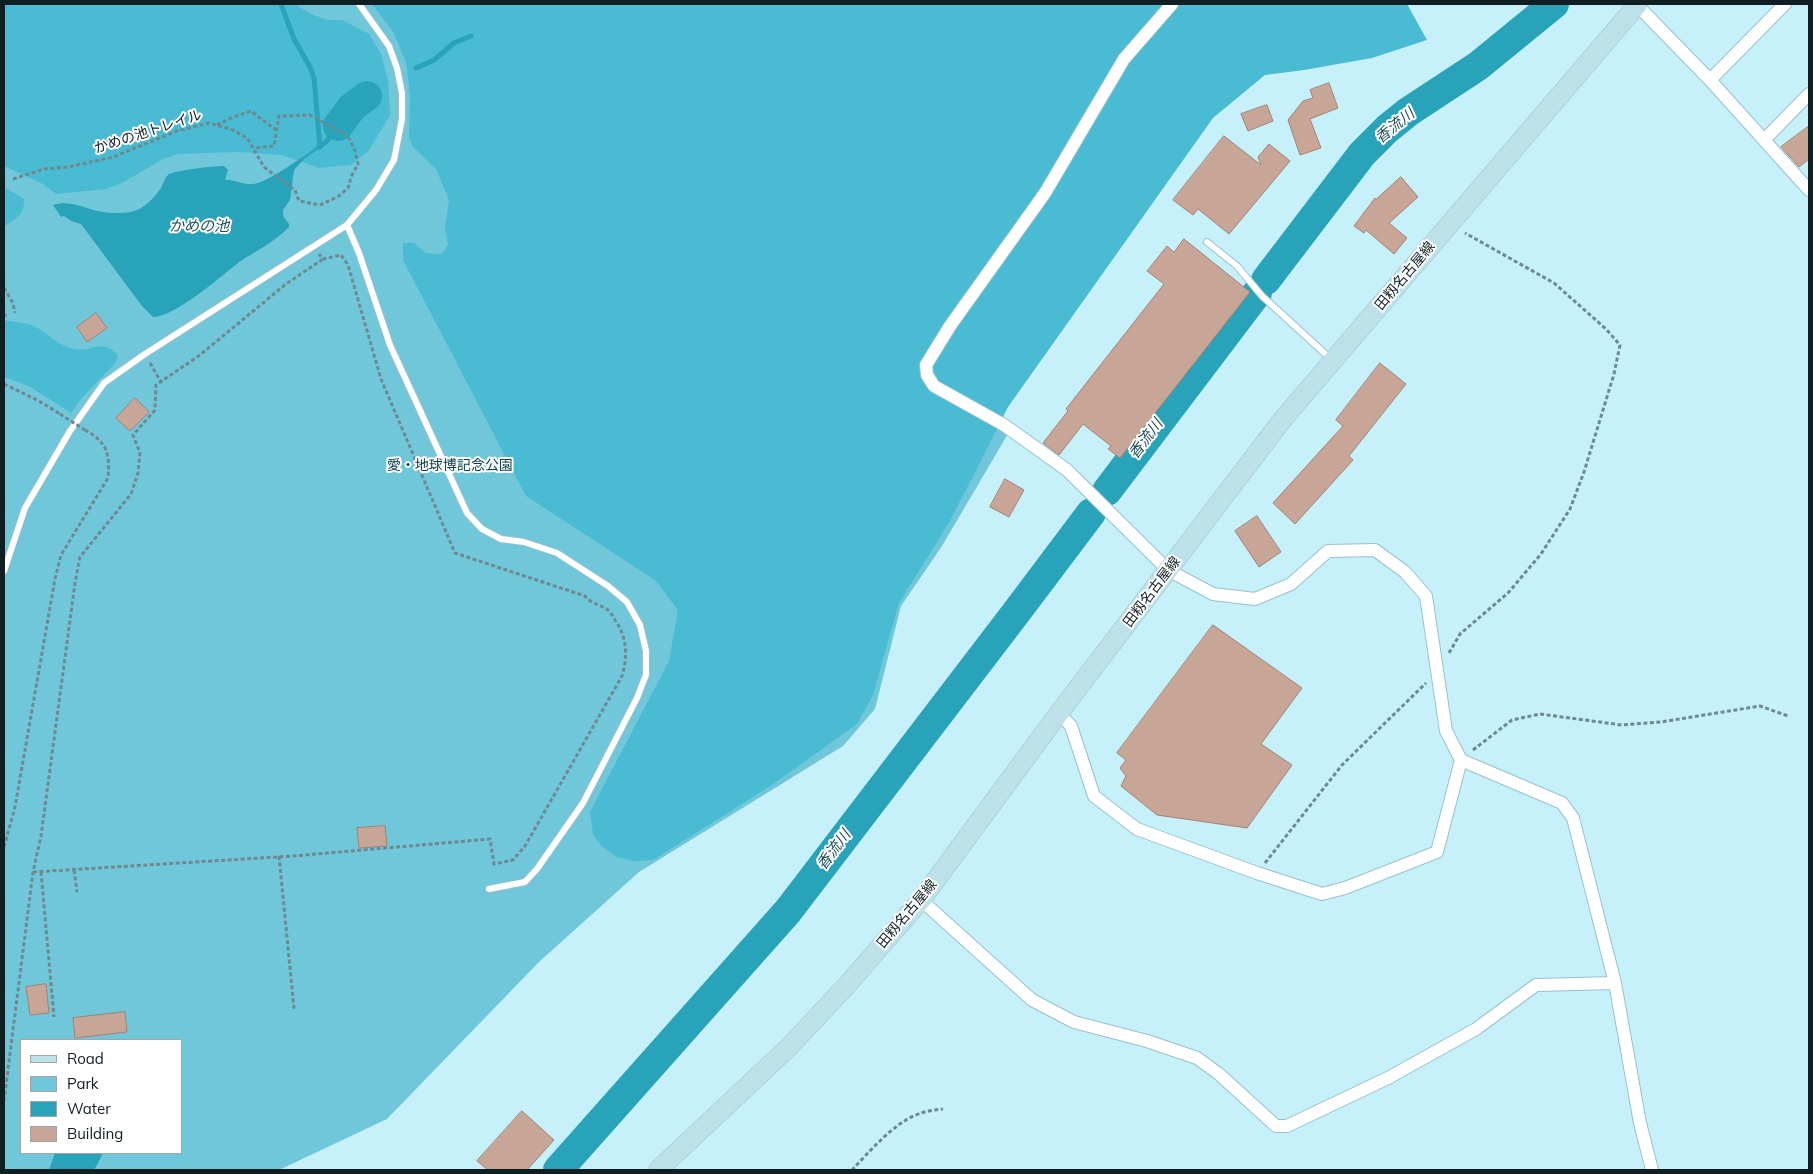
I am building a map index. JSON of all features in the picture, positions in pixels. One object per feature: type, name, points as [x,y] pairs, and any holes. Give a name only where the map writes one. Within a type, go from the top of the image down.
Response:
[{"type":"main road","name":"田籾名古屋線","points":[[663,1169],[789,1047],[848,985],[922,900],[1060,713],[1283,419],[1637,4]]},
{"type":"street","points":[[1172,4],[1124,59],[1045,193],[950,326],[926,364],[927,375],[934,386],[1004,425],[1067,470],[1168,570],[1213,594],[1255,599],[1291,584],[1328,551],[1375,550],[1405,572],[1426,596],[1446,731],[1461,760],[1562,803],[1573,818],[1615,983],[1640,1123],[1652,1170]]},
{"type":"street","points":[[1637,4],[1710,80],[1809,190]]},
{"type":"street","points":[[1710,80],[1785,4]]},
{"type":"street","points":[[1764,140],[1809,94]]},
{"type":"street","points":[[1060,713],[1071,726],[1094,796],[1137,829],[1257,873],[1322,894],[1345,888],[1437,852],[1461,760]]},
{"type":"street","points":[[922,900],[1032,1000],[1074,1022],[1147,1041],[1197,1058],[1220,1074],[1276,1126],[1287,1126],[1388,1078],[1476,1030],[1536,985],[1615,983]]},
{"type":"lane","points":[[4,571],[25,508],[70,431],[104,383],[145,354],[347,225],[376,190],[394,160],[402,119],[402,93],[397,68],[389,46],[359,4]]},
{"type":"lane","points":[[347,225],[390,345],[467,513],[482,529],[501,538],[524,542],[557,552],[608,586],[627,602],[640,625],[646,652],[646,675],[637,698],[583,803],[537,870],[525,882],[489,889]]},
{"type":"lane","points":[[1207,242],[1237,266],[1262,296],[1332,361]]},
{"type":"path","points":[[216,125],[251,111],[276,130]]},
{"type":"path","name":"かめの池トレイル","points":[[13,179],[44,170],[113,157],[192,127],[209,123],[233,130],[247,138],[264,167],[295,190],[298,201],[320,205],[339,196],[348,188],[351,176],[358,164],[355,151],[348,136],[310,115],[279,116],[274,146],[254,148]]},
{"type":"path","points":[[1257,873],[1342,766],[1438,672],[1460,634],[1508,593],[1541,554],[1570,509],[1584,472],[1614,374],[1620,345],[1606,329],[1554,283],[1450,223]]},
{"type":"path","points":[[318,253],[323,259]]},
{"type":"path","points":[[4,1100],[33,872],[41,836],[80,557],[131,494],[138,474],[140,454],[134,435],[154,410],[156,385],[200,355],[286,284],[323,259],[341,255],[348,265],[381,379],[455,553],[585,596],[589,601],[608,610],[620,627],[626,646],[626,662],[614,693],[525,846],[513,860],[494,864],[490,839],[279,856],[33,872]]},
{"type":"path","points":[[4,288],[14,303],[15,313]]},
{"type":"path","points":[[145,354],[160,382]]},
{"type":"path","points":[[4,384],[39,401],[98,437],[106,448],[109,468],[108,478],[61,555],[55,579],[15,807],[4,847]]},
{"type":"path","points":[[1461,760],[1512,720],[1540,714],[1622,725],[1661,722],[1760,706],[1788,716]]},
{"type":"path","points":[[279,856],[294,1009]]},
{"type":"path","points":[[74,870],[77,892]]},
{"type":"path","points":[[41,872],[54,1017]]},
{"type":"path","points":[[852,1170],[905,1120],[917,1114],[943,1109]]},
{"type":"green space","name":"愛・地球博記念公園","points":[[4,4],[1137,4],[867,307],[1009,432],[942,546],[901,606],[875,709],[843,746],[639,872],[539,962],[387,1119],[279,1170],[4,1170]]},
{"type":"shaded area","points":[[4,4],[297,4],[314,15],[327,20],[342,20],[369,34],[381,54],[388,80],[390,115],[369,150],[351,165],[319,168],[282,155],[239,152],[178,154],[163,159],[122,183],[106,189],[56,194],[43,184],[4,166]]},
{"type":"shaded area","points":[[372,4],[1407,4],[1427,40],[1372,58],[1265,75],[1213,118],[1008,407],[950,521],[899,603],[873,695],[857,724],[772,785],[653,860],[634,861],[617,857],[602,847],[593,834],[590,812],[669,661],[678,610],[655,580],[526,496],[403,260],[403,243],[414,243],[426,253],[442,254],[448,245],[445,228],[449,200],[436,169],[413,147],[409,137],[410,95],[406,63],[394,33]]},
{"type":"shaded area","points":[[4,187],[24,199],[24,204],[21,213],[4,227]]},
{"type":"shaded area","points":[[4,320],[36,327],[69,348],[107,347],[118,356],[116,362],[79,401],[71,413],[29,386],[4,377]]},
{"type":"water","name":"かめの池","points":[[320,145],[320,148],[304,159],[294,170],[290,200],[283,210],[283,216],[289,227],[185,304],[162,315],[153,317],[142,306],[81,224],[71,221],[64,216],[61,217],[53,205],[64,203],[97,211],[131,212],[144,206],[152,199],[161,188],[167,176],[172,173],[224,166],[228,170],[225,180],[245,184],[259,183]]},
{"type":"water","points":[[55,1154],[102,1154],[93,1170],[49,1170]]},
{"type":"building","points":[[1329,83],[1338,108],[1310,119],[1321,148],[1300,155],[1288,120],[1303,101],[1313,98],[1310,90]]},
{"type":"building","points":[[1267,105],[1273,121],[1248,131],[1241,114]]},
{"type":"building","points":[[1809,126],[1809,159],[1799,167],[1781,147]]},
{"type":"building","points":[[1224,136],[1261,165],[1258,157],[1269,144],[1290,161],[1229,234],[1198,209],[1193,215],[1173,200]]},
{"type":"building","points":[[1401,177],[1418,197],[1389,223],[1407,238],[1394,254],[1366,230],[1364,233],[1354,226],[1375,198]]},
{"type":"building","points":[[1184,239],[1250,292],[1120,458],[1108,449],[1111,446],[1083,424],[1059,455],[1043,443],[1068,411],[1066,409],[1164,284],[1147,271],[1167,246],[1174,252]]},
{"type":"building","points":[[96,313],[107,328],[87,342],[77,327]]},
{"type":"building","points":[[1380,363],[1406,384],[1349,456],[1353,460],[1295,524],[1273,503],[1343,426],[1336,420]]},
{"type":"building","points":[[135,398],[149,412],[130,431],[116,418]]},
{"type":"building","points":[[1005,479],[1024,490],[1009,517],[990,507]]},
{"type":"building","points":[[1257,516],[1281,552],[1259,567],[1235,531]]},
{"type":"building","points":[[1213,625],[1302,688],[1261,744],[1292,765],[1247,828],[1157,815],[1121,786],[1126,776],[1120,768],[1126,760],[1117,753]]},
{"type":"building","points":[[385,826],[387,846],[359,848],[357,828]]},
{"type":"building","points":[[46,984],[49,1013],[30,1015],[26,987]]},
{"type":"building","points":[[125,1012],[127,1032],[75,1038],[73,1018]]},
{"type":"building","points":[[522,1111],[554,1140],[527,1170],[488,1170],[477,1161]]},
{"type":"waterway","points":[[281,4],[294,39],[314,78],[320,147]]},
{"type":"waterway","name":"香流川","points":[[1266,280],[1362,154],[1387,129],[1408,112],[1478,66],[1554,4]]},
{"type":"waterway","points":[[416,68],[434,60],[454,43],[471,36]]},
{"type":"waterway","points":[[338,126],[352,107],[367,96]]},
{"type":"waterway","points":[[319,147],[326,142],[334,131]]},
{"type":"waterway","name":"香流川","points":[[1107,491],[1257,293]]},
{"type":"waterway","name":"香流川","points":[[558,1170],[788,911],[1091,513]]}]
